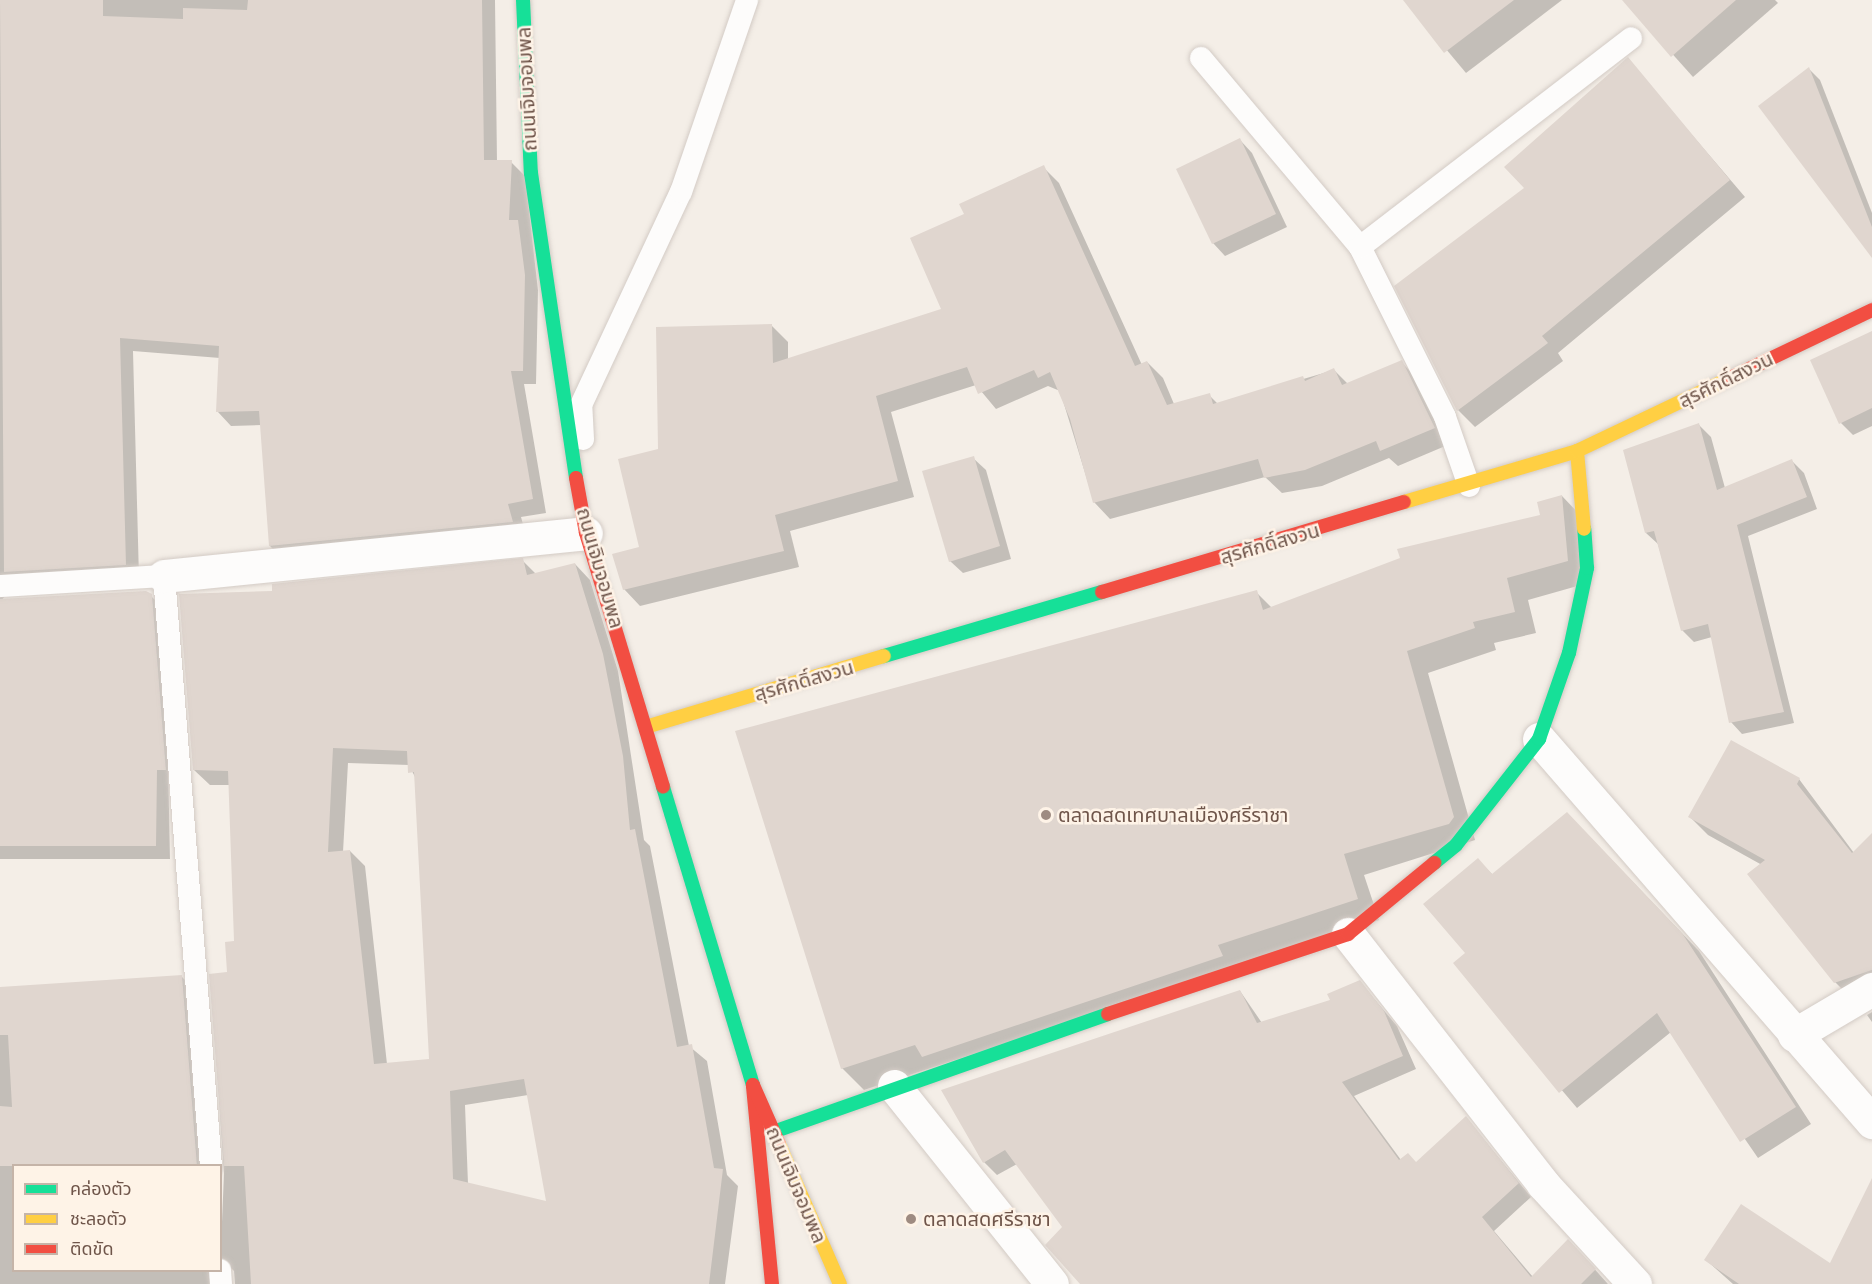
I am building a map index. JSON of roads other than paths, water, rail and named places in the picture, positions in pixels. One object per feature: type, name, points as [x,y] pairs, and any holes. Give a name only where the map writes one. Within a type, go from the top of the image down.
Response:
[{"type":"street","name":"ถนนเจิมจอมพล","points":[[523,0],[533,195],[586,533],[649,726],[753,1085],[840,1284]]},
{"type":"street","name":"สุรศักดิ์สงวน","points":[[649,726],[1469,486],[1577,451],[1872,310]]},
{"type":"street","points":[[773,1132],[894,1086],[1348,934],[1456,845],[1539,739],[1569,653],[1587,568],[1577,451]]},
{"type":"street","points":[[164,576],[586,533]]},
{"type":"street","points":[[1539,739],[1872,1122]]},
{"type":"street","points":[[1348,934],[1543,1184],[1635,1284]]},
{"type":"street","points":[[1794,1035],[1872,989]]},
{"type":"street","name":"ถนนเจิมจอมพล","points":[[753,1085],[772,1284]]},
{"type":"street","points":[[894,1086],[1052,1284]]},
{"type":"street","points":[[764,1284],[769,1257]]},
{"type":"lane","points":[[586,533],[581,405],[681,192],[747,0]]},
{"type":"lane","points":[[1360,247],[1631,38]]},
{"type":"lane","points":[[1201,58],[1360,247],[1445,417],[1469,486]]},
{"type":"lane","points":[[0,586],[164,576],[211,1164]]},
{"type":"place","name":"ตลาดสดเทศบาลเมืองศรีราชา","points":[[1046,815]]},
{"type":"place","name":"ตลาดสดศรีราชา","points":[[911,1219]]}]
